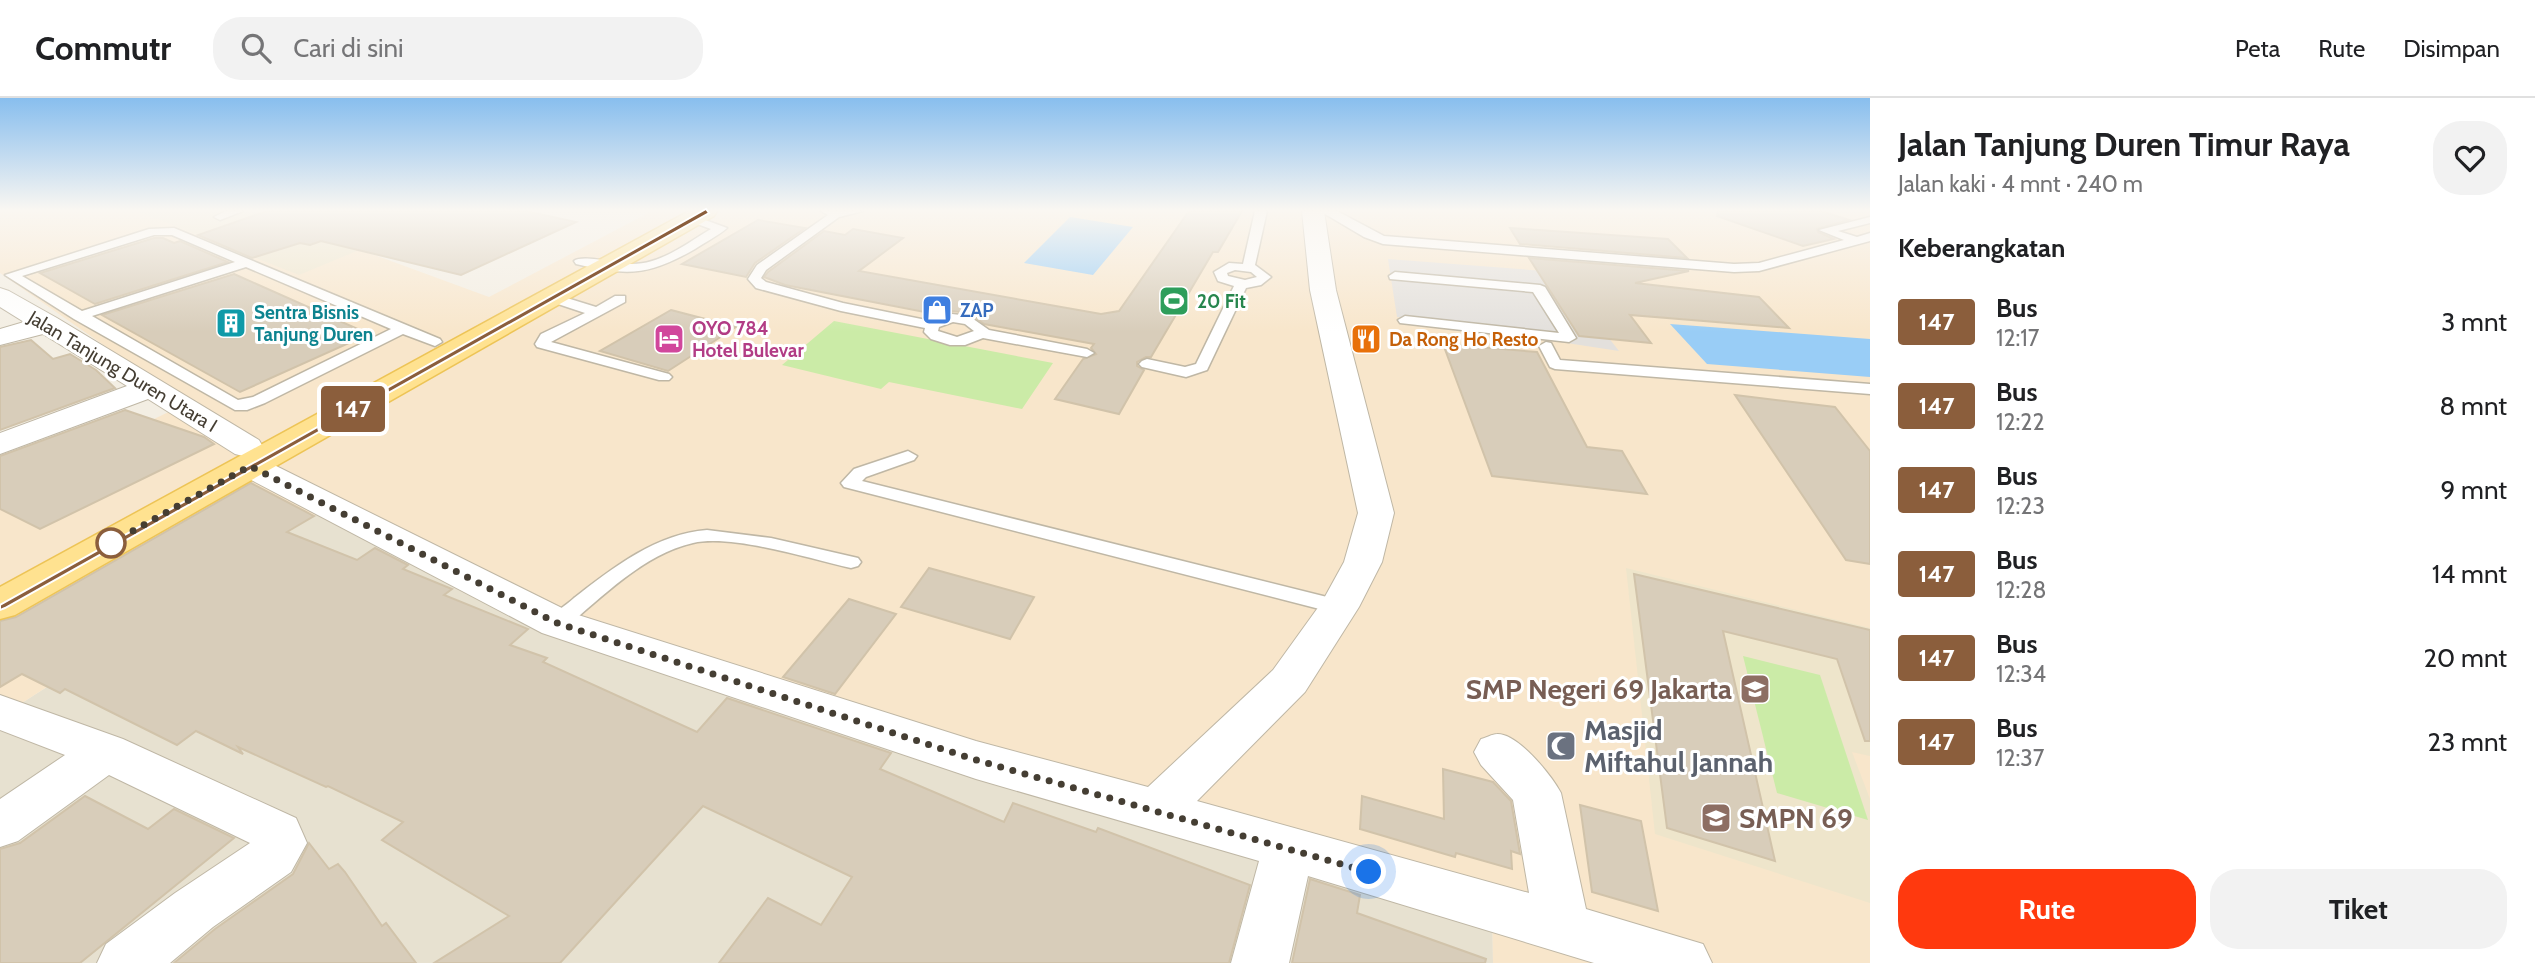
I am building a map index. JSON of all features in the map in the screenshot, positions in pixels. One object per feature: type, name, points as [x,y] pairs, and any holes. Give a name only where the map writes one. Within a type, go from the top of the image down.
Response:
[{"type":"main road","points":[[0,605],[435,342],[619,251]]},
{"type":"main road","points":[[0,580],[249,456],[554,298],[595,264]]},
{"type":"street","points":[[1156,810],[1289,681],[1339,607],[1363,562],[1376,513],[1323,290],[1318,251]]},
{"type":"street","name":"Jalan Tanjung Duren Utara I","points":[[0,296],[151,388],[249,456],[557,623],[976,760],[1683,963]]},
{"type":"street","points":[[0,337],[47,324]]},
{"type":"street","points":[[0,444],[151,388]]},
{"type":"street","points":[[0,712],[106,752],[278,833],[281,843],[273,856],[126,963]]},
{"type":"street","points":[[0,826],[106,752]]},
{"type":"street","points":[[1498,752],[1536,793],[1563,929]]},
{"type":"street","points":[[1260,963],[1288,850]]},
{"type":"lane","points":[[87,251],[11,275],[235,405],[247,405],[259,400],[400,330]]},
{"type":"lane","points":[[220,251],[400,330],[435,342]]},
{"type":"lane","points":[[786,251],[761,268],[754,279],[761,285],[841,307],[932,325],[952,318],[969,320],[980,326],[980,333]]},
{"type":"lane","points":[[1248,267],[1252,251]]},
{"type":"lane","points":[[1524,251],[1718,267],[1759,267],[1814,251]]},
{"type":"lane","points":[[79,316],[245,262]]},
{"type":"lane","points":[[1227,267],[1248,267],[1261,272],[1265,277],[1255,283],[1241,284],[1223,278],[1220,272],[1227,267]]},
{"type":"lane","points":[[1395,276],[1535,288],[1540,290],[1572,344],[1405,320]]},
{"type":"lane","points":[[1147,364],[1186,372],[1202,367],[1241,284]]},
{"type":"lane","points":[[554,298],[597,312]]},
{"type":"lane","points":[[621,299],[546,337],[542,344],[664,377]]},
{"type":"lane","points":[[932,325],[930,332],[947,340],[963,341],[980,333],[1087,353]]},
{"type":"lane","points":[[1546,346],[1555,364],[1870,389]]},
{"type":"lane","points":[[908,456],[860,473],[850,482],[1339,607]]},
{"type":"lane","points":[[557,623],[625,569],[662,549],[695,537],[743,540],[851,562]]},
{"type":"shaded area","points":[[0,251],[365,251],[489,297],[575,251],[1870,251],[1870,963],[1493,963],[1492,899],[811,718],[320,512],[0,717],[0,494],[187,403],[0,273]]},
{"type":"shaded area","points":[[239,251],[356,251],[299,275]]},
{"type":"shaded area","points":[[1388,259],[1557,272],[1619,351],[1397,317]]},
{"type":"shaded area","points":[[320,512],[1492,899],[1493,963],[0,963],[0,717]]},
{"type":"shaded area","name":"SMP Negeri 69 Jakarta","points":[[1626,568],[1870,628],[1870,756],[1852,752],[1870,799],[1870,903],[1655,834]]},
{"type":"green space","points":[[834,321],[1053,363],[1022,409],[889,382],[881,389],[782,365]]},
{"type":"green space","points":[[1743,656],[1820,675],[1868,820],[1777,793]]},
{"type":"water","points":[[1036,251],[1113,251],[1093,275],[1024,263]]},
{"type":"water","points":[[1670,324],[1870,339],[1870,377],[1707,364]]},
{"type":"building","points":[[110,251],[204,251],[228,262],[95,304],[40,273]]},
{"type":"building","points":[[236,251],[273,251],[252,258]]},
{"type":"building","points":[[364,251],[512,251],[461,275]]},
{"type":"building","points":[[704,251],[772,251],[755,263],[746,277],[682,264]]},
{"type":"building","points":[[796,251],[885,251],[859,271],[1101,314],[1119,311],[1161,251],[1218,251],[1213,252],[1151,357],[1137,362],[1137,366],[1144,370],[1119,414],[1055,399],[1083,359],[1096,354],[1091,348],[1094,344],[984,324],[969,313],[952,311],[940,315],[785,285],[764,277]]},
{"type":"building","points":[[1608,251],[1680,251],[1687,258]]},
{"type":"building","points":[[1529,258],[1689,271],[1635,283],[1759,297],[1789,328],[1630,315],[1651,343],[1579,336]]},
{"type":"building","name":"Sentra Bisnis Tanjung Duren","points":[[234,274],[369,334],[240,392],[102,315]]},
{"type":"building","name":"OYO 784 Hotel Bulevar","points":[[671,310],[736,327],[668,371],[600,351]]},
{"type":"building","points":[[31,340],[53,359],[70,354],[96,370],[115,388],[0,430],[0,347]]},
{"type":"building","points":[[1443,344],[1537,352],[1587,447],[1622,451],[1647,494],[1492,476]]},
{"type":"building","points":[[1735,395],[1835,407],[1870,451],[1870,564],[1846,560]]},
{"type":"building","points":[[125,410],[204,437],[214,444],[40,529],[0,509],[0,456]]},
{"type":"building","points":[[251,483],[314,516],[287,532],[357,560],[375,548],[408,565],[403,569],[452,589],[444,595],[528,629],[510,645],[547,658],[543,662],[697,732],[727,698],[891,753],[880,769],[1004,822],[1013,803],[1096,832],[1098,828],[1250,885],[1229,963],[719,963],[768,898],[821,925],[852,877],[703,806],[560,963],[434,963],[509,916],[382,840],[403,822],[328,786],[238,747],[243,754],[196,731],[177,745],[65,689],[60,693],[22,674],[0,687],[0,621],[16,617]]},
{"type":"building","points":[[929,568],[1034,597],[1010,639],[901,607]]},
{"type":"building","points":[[1634,574],[1870,630],[1870,741],[1865,741],[1837,659],[1723,631],[1775,861],[1667,828]]},
{"type":"building","points":[[849,599],[896,614],[835,694],[783,677]]},
{"type":"building","points":[[1443,769],[1493,782],[1511,801],[1520,854],[1511,851],[1512,869],[1456,853],[1455,857],[1360,829],[1362,796],[1444,819]]},
{"type":"building","points":[[85,796],[148,829],[174,809],[234,838],[80,963],[0,963],[0,849],[20,843]]},
{"type":"building","points":[[1580,805],[1641,821],[1658,911],[1592,892]]},
{"type":"building","points":[[309,843],[329,869],[338,864],[382,926],[386,923],[416,963],[174,963],[215,929],[293,874]]},
{"type":"building","points":[[1310,879],[1360,895],[1357,913],[1486,959],[1485,963],[1292,963]]},
{"type":"bus line","name":"147","points":[[0,605],[636,251]]},
{"type":"place","name":"20 Fit","points":[[1174,301]]},
{"type":"place","name":"ZAP","points":[[937,310]]},
{"type":"place","name":"Sentra Bisnis Tanjung Duren","points":[[231,323]]},
{"type":"place","name":"OYO 784 Hotel Bulevar","points":[[669,339]]},
{"type":"place","name":"Da Rong Ho Resto","points":[[1366,339]]},
{"type":"place","name":"SMP Negeri 69 Jakarta","points":[[1755,689]]},
{"type":"place","name":"Masjid Miftahul Jannah","points":[[1561,746]]},
{"type":"place","name":"SMPN 69","points":[[1716,818]]},
{"type":"route","points":[[111,543],[250,466],[557,623],[976,760],[1369,872]]}]
